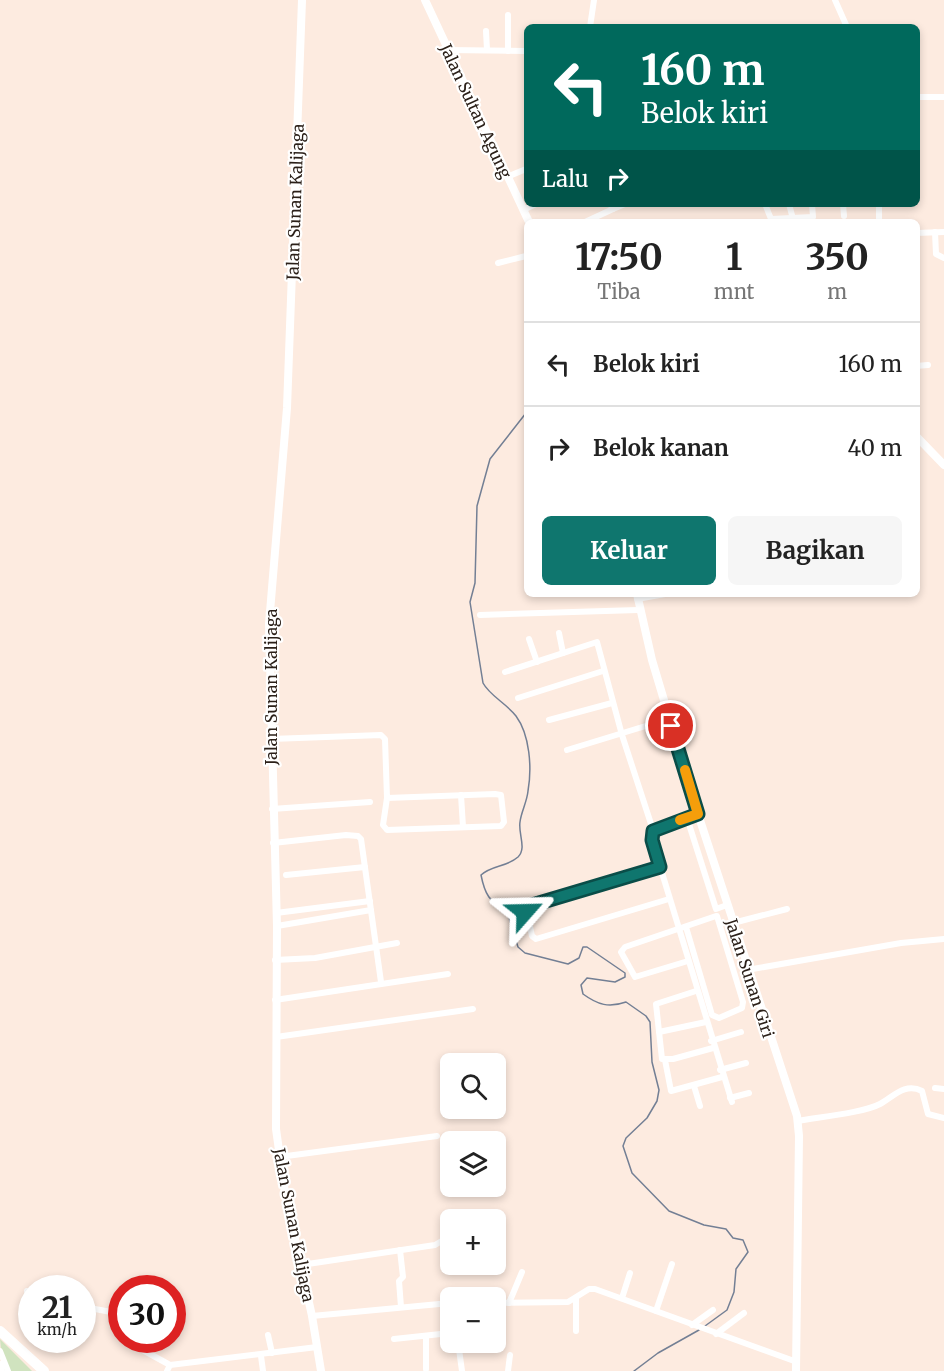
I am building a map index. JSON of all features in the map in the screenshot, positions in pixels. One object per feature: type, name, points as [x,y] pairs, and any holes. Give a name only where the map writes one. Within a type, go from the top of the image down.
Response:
[{"type":"highway","points":[[0,1331],[44,1371]]},
{"type":"street","name":"Jalan Sunan Kalijaga","points":[[302,0],[287,408],[269,624],[272,808],[277,926],[275,960],[276,1130],[279,1158],[312,1316],[321,1371]]},
{"type":"street","name":"Jalan Sultan Agung","points":[[425,0],[528,219]]},
{"type":"street","points":[[590,24],[594,0]]},
{"type":"street","points":[[835,0],[846,24]]},
{"type":"street","points":[[508,15],[508,51]]},
{"type":"street","points":[[486,31],[487,50]]},
{"type":"street","points":[[447,50],[524,51]]},
{"type":"street","points":[[920,97],[944,97]]},
{"type":"street","points":[[507,177],[524,170]]},
{"type":"street","points":[[523,210],[530,207]]},
{"type":"street","points":[[590,219],[611,207]]},
{"type":"street","points":[[766,207],[769,218],[812,219]]},
{"type":"street","points":[[790,207],[793,219]]},
{"type":"street","points":[[843,207],[844,216]]},
{"type":"street","points":[[935,232],[936,254],[944,258]]},
{"type":"street","points":[[920,233],[944,232]]},
{"type":"street","points":[[498,263],[524,256]]},
{"type":"street","points":[[920,366],[928,365]]},
{"type":"street","points":[[920,440],[944,465]]},
{"type":"street","name":"Jalan Sunan Giri","points":[[637,597],[638,610],[698,814],[797,1121],[797,1367]]},
{"type":"street","points":[[480,615],[638,610]]},
{"type":"street","points":[[559,633],[563,653]]},
{"type":"street","points":[[529,639],[537,662]]},
{"type":"street","points":[[505,672],[597,642],[612,703],[653,831],[652,840],[721,1074],[731,1100],[749,1093]]},
{"type":"street","points":[[518,698],[603,671]]},
{"type":"street","points":[[549,720],[612,703]]},
{"type":"street","points":[[567,750],[662,721]]},
{"type":"street","points":[[271,739],[381,735],[385,739],[387,798],[383,825],[387,831],[501,826],[504,822],[501,795],[387,798]]},
{"type":"street","points":[[461,795],[463,827]]},
{"type":"street","points":[[272,808],[370,802]]},
{"type":"street","points":[[653,831],[698,814]]},
{"type":"street","points":[[687,818],[716,909],[727,905]]},
{"type":"street","points":[[273,843],[358,836],[362,839],[381,982]]},
{"type":"street","points":[[286,875],[365,867]]},
{"type":"street","points":[[660,867],[526,907],[532,936],[534,939],[546,937],[669,899]]},
{"type":"street","points":[[276,913],[370,901]]},
{"type":"street","points":[[341,904],[342,915]]},
{"type":"street","points":[[313,908],[315,919]]},
{"type":"street","points":[[733,923],[787,909]]},
{"type":"street","points":[[277,926],[371,910]]},
{"type":"street","points":[[686,927],[711,1015],[716,1018],[739,1010],[742,1002],[717,917],[686,927],[678,930],[625,947],[622,955],[635,976],[688,961]]},
{"type":"street","points":[[747,970],[890,945],[944,939]]},
{"type":"street","points":[[275,960],[315,958],[397,943]]},
{"type":"street","points":[[275,1000],[381,982],[448,974]]},
{"type":"street","points":[[696,991],[656,1004],[662,1059],[665,1060],[669,1089],[694,1086],[746,1063]]},
{"type":"street","points":[[276,1037],[473,1009]]},
{"type":"street","points":[[659,1032],[706,1022]]},
{"type":"street","points":[[665,1060],[741,1032]]},
{"type":"street","points":[[694,1086],[700,1106]]},
{"type":"street","points":[[797,1121],[874,1106],[894,1093],[911,1088],[922,1091],[928,1114],[944,1118]]},
{"type":"street","points":[[934,1088],[944,1089]]},
{"type":"street","points":[[279,1158],[437,1136]]},
{"type":"street","points":[[301,1265],[435,1245],[440,1242]]},
{"type":"street","points":[[400,1250],[403,1277],[399,1281],[401,1307]]},
{"type":"street","points":[[656,1311],[672,1264]]},
{"type":"street","points":[[522,1272],[509,1303],[568,1302],[589,1289],[595,1289],[694,1325],[797,1367]]},
{"type":"street","points":[[622,1298],[630,1273]]},
{"type":"street","points":[[576,1298],[576,1331]]},
{"type":"street","points":[[312,1316],[440,1304]]},
{"type":"street","points":[[694,1325],[713,1310]]},
{"type":"street","points":[[716,1334],[744,1313]]},
{"type":"street","points":[[394,1340],[440,1334]]},
{"type":"street","points":[[268,1335],[272,1353]]},
{"type":"street","points":[[426,1336],[426,1369]]},
{"type":"street","points":[[146,1353],[169,1368],[317,1347]]},
{"type":"street","points":[[0,1351],[8,1371]]},
{"type":"street","points":[[460,1353],[462,1371]]},
{"type":"street","points":[[508,1371],[510,1355]]},
{"type":"street","points":[[261,1356],[263,1371]]},
{"type":"street","points":[[0,1364],[2,1371]]},
{"type":"green space","points":[[0,1339],[32,1371],[3,1371]]},
{"type":"waterway","points":[[524,416],[490,459],[477,506],[475,583],[470,602],[483,683],[512,711],[521,724],[529,752],[530,772],[520,822],[521,853],[509,863],[490,869],[481,875],[489,897],[507,911],[518,947],[525,953],[568,964],[579,958],[583,947],[587,947],[625,973],[625,977],[615,982],[587,978],[581,985],[583,994],[604,1004],[614,1005],[626,1002],[646,1016],[650,1022],[652,1062],[659,1090],[657,1101],[647,1118],[626,1138],[623,1146],[632,1173],[669,1211],[704,1225],[726,1229],[733,1238],[743,1240],[748,1252],[736,1269],[734,1292],[727,1310],[705,1326]]},
{"type":"waterway","points":[[634,1371],[658,1353],[699,1330]]},
{"type":"slow traffic","points":[[680,820],[698,814],[685,770]]},
{"type":"route","points":[[525,912],[526,907],[660,867],[652,840],[653,831],[666,824],[698,814],[671,726]]}]
